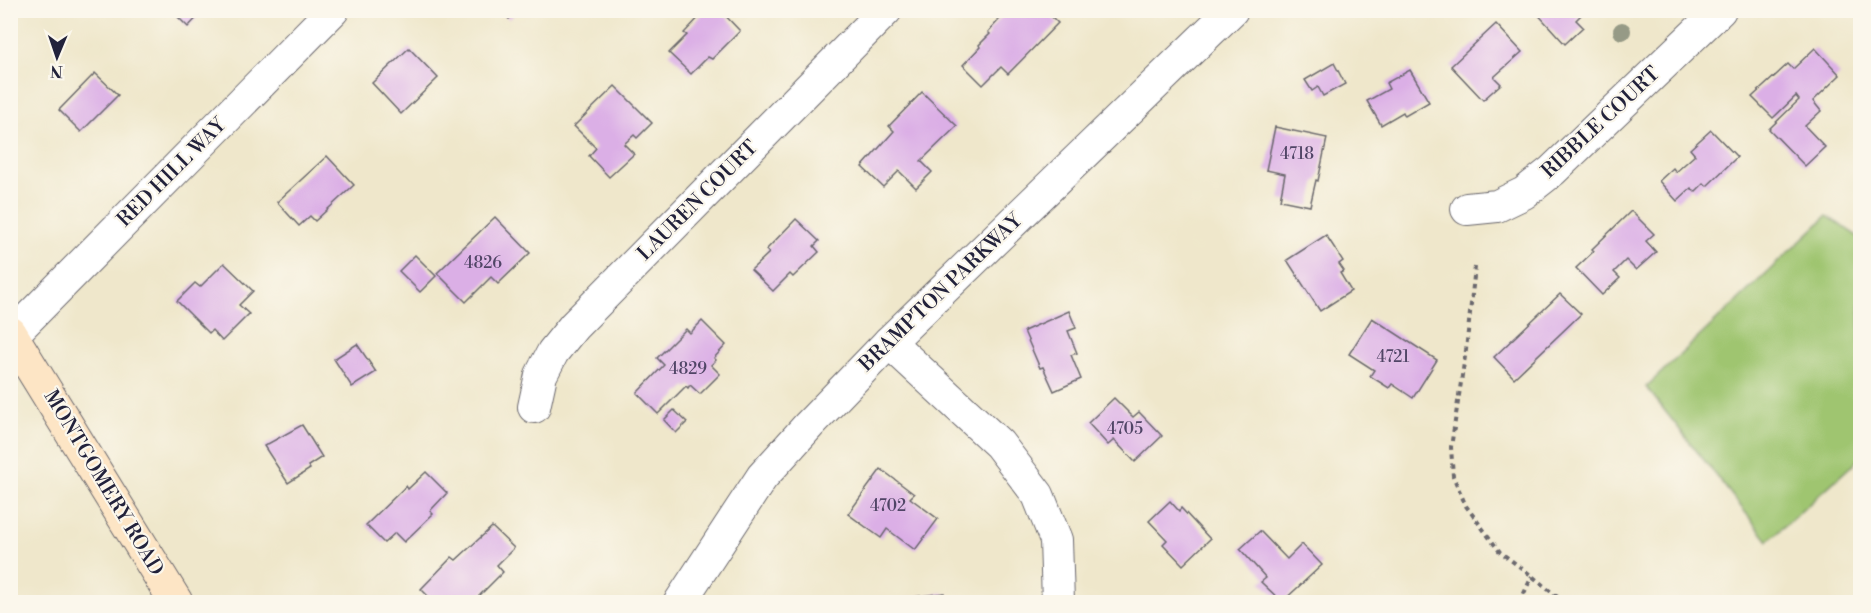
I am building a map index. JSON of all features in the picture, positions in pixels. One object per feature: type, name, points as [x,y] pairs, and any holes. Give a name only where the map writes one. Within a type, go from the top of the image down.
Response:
[{"type":"main road","name":"MONTGOMERY ROAD","points":[[11,334],[176,603]]},
{"type":"street","name":"RED HILL WAY","points":[[11,334],[333,10]]},
{"type":"street","name":"LAUREN COURT","points":[[534,407],[541,375],[553,352],[574,326],[886,10]]},
{"type":"street","name":"BRAMPTON PARKWAY","points":[[680,603],[762,477],[809,425],[889,342],[1232,10]]},
{"type":"street","name":"RIBBLE COURT","points":[[1467,210],[1497,206],[1524,193],[1552,171],[1720,10]]},
{"type":"street","points":[[889,342],[999,444],[1038,495],[1056,540],[1058,603]]},
{"type":"path","points":[[1475,267],[1466,350],[1451,447],[1453,476],[1466,506],[1500,552],[1568,603]]},
{"type":"path","points":[[1520,603],[1532,576]]},
{"type":"path","points":[[1546,603],[1556,596]]},
{"type":"green space","points":[[1827,216],[1860,238],[1860,458],[1768,541],[1646,387]]},
{"type":"building","points":[[171,10],[204,10],[188,27]]},
{"type":"building","points":[[500,10],[518,10],[509,19]]},
{"type":"building","points":[[706,10],[720,10],[740,31],[712,59],[708,57],[691,74],[669,53],[687,35],[684,33]]},
{"type":"building","points":[[1008,10],[1045,10],[1058,23],[1008,74],[1001,67],[983,85],[963,65]]},
{"type":"building","points":[[1534,10],[1586,10],[1576,20],[1583,27],[1565,44]]},
{"type":"building","points":[[1496,24],[1522,52],[1494,77],[1501,84],[1483,100],[1451,66]]},
{"type":"building","points":[[409,48],[438,78],[401,114],[372,83]]},
{"type":"building","points":[[1815,48],[1840,75],[1813,101],[1821,111],[1805,126],[1825,147],[1805,166],[1769,129],[1799,100],[1796,96],[1773,118],[1752,97],[1788,64],[1793,69]]},
{"type":"building","points":[[1334,63],[1345,84],[1323,96],[1318,87],[1312,91],[1305,80]]},
{"type":"building","points":[[1410,70],[1429,102],[1405,116],[1403,112],[1381,125],[1367,101],[1389,89],[1386,83]]},
{"type":"building","points":[[95,73],[118,95],[81,132],[59,110]]},
{"type":"building","points":[[615,86],[652,123],[637,138],[634,135],[624,144],[634,154],[609,177],[589,156],[596,148],[574,126]]},
{"type":"building","points":[[922,92],[957,126],[921,161],[932,172],[916,188],[899,171],[883,187],[862,167],[894,131],[889,126]]},
{"type":"building","points":[[1275,127],[1327,138],[1310,206],[1280,200],[1285,174],[1266,170]]},
{"type":"building","points":[[1711,130],[1737,157],[1707,186],[1704,183],[1695,192],[1691,188],[1677,201],[1659,181],[1673,168],[1676,172],[1695,155],[1690,149]]},
{"type":"building","points":[[327,156],[354,185],[315,221],[310,216],[299,226],[277,202]]},
{"type":"building","points":[[1631,211],[1654,234],[1646,241],[1656,252],[1636,270],[1626,260],[1614,272],[1620,278],[1602,295],[1576,268]]},
{"type":"building","points":[[495,217],[530,253],[498,284],[491,277],[466,302],[437,273]]},
{"type":"building","points":[[796,219],[819,241],[814,246],[819,252],[793,277],[790,274],[773,291],[751,270],[769,253],[766,250]]},
{"type":"building","points":[[1326,235],[1343,261],[1339,264],[1344,271],[1340,273],[1351,291],[1320,311],[1287,260]]},
{"type":"building","points":[[415,255],[436,276],[420,292],[399,271]]},
{"type":"building","points":[[224,263],[253,291],[239,305],[249,314],[222,341],[212,330],[209,333],[177,301],[195,283],[200,287]]},
{"type":"building","points":[[1560,294],[1581,314],[1514,378],[1494,357]]},
{"type":"building","points":[[1069,311],[1076,328],[1068,331],[1077,353],[1071,355],[1081,379],[1054,391],[1043,367],[1040,368],[1024,331]]},
{"type":"building","points":[[1372,318],[1437,360],[1413,398],[1392,384],[1389,388],[1370,376],[1374,370],[1349,354]]},
{"type":"building","points":[[702,321],[726,345],[711,365],[720,374],[700,394],[690,385],[688,388],[686,386],[658,414],[637,393],[664,365],[657,358],[686,329],[690,333]]},
{"type":"building","points":[[357,344],[376,372],[352,387],[334,359]]},
{"type":"building","points":[[1114,398],[1133,417],[1139,412],[1162,436],[1135,462],[1114,440],[1108,445],[1088,423]]},
{"type":"building","points":[[674,410],[687,422],[676,433],[664,420]]},
{"type":"building","points":[[302,425],[322,457],[308,466],[310,469],[288,483],[264,446]]},
{"type":"building","points":[[881,469],[914,494],[910,498],[938,519],[915,550],[887,529],[881,538],[848,514]]},
{"type":"building","points":[[426,472],[447,493],[430,511],[433,514],[404,542],[395,533],[384,543],[366,525],[406,486],[408,489]]},
{"type":"building","points":[[1170,501],[1179,511],[1181,508],[1210,539],[1183,565],[1163,544],[1167,540],[1149,521]]},
{"type":"building","points":[[492,527],[514,548],[497,565],[503,572],[473,602],[434,602],[421,589],[452,557],[456,560]]},
{"type":"building","points":[[1260,531],[1287,559],[1302,544],[1322,565],[1282,602],[1261,582],[1266,578],[1240,549]]},
{"type":"building","points":[[944,593],[945,602],[907,602],[906,598]]}]
